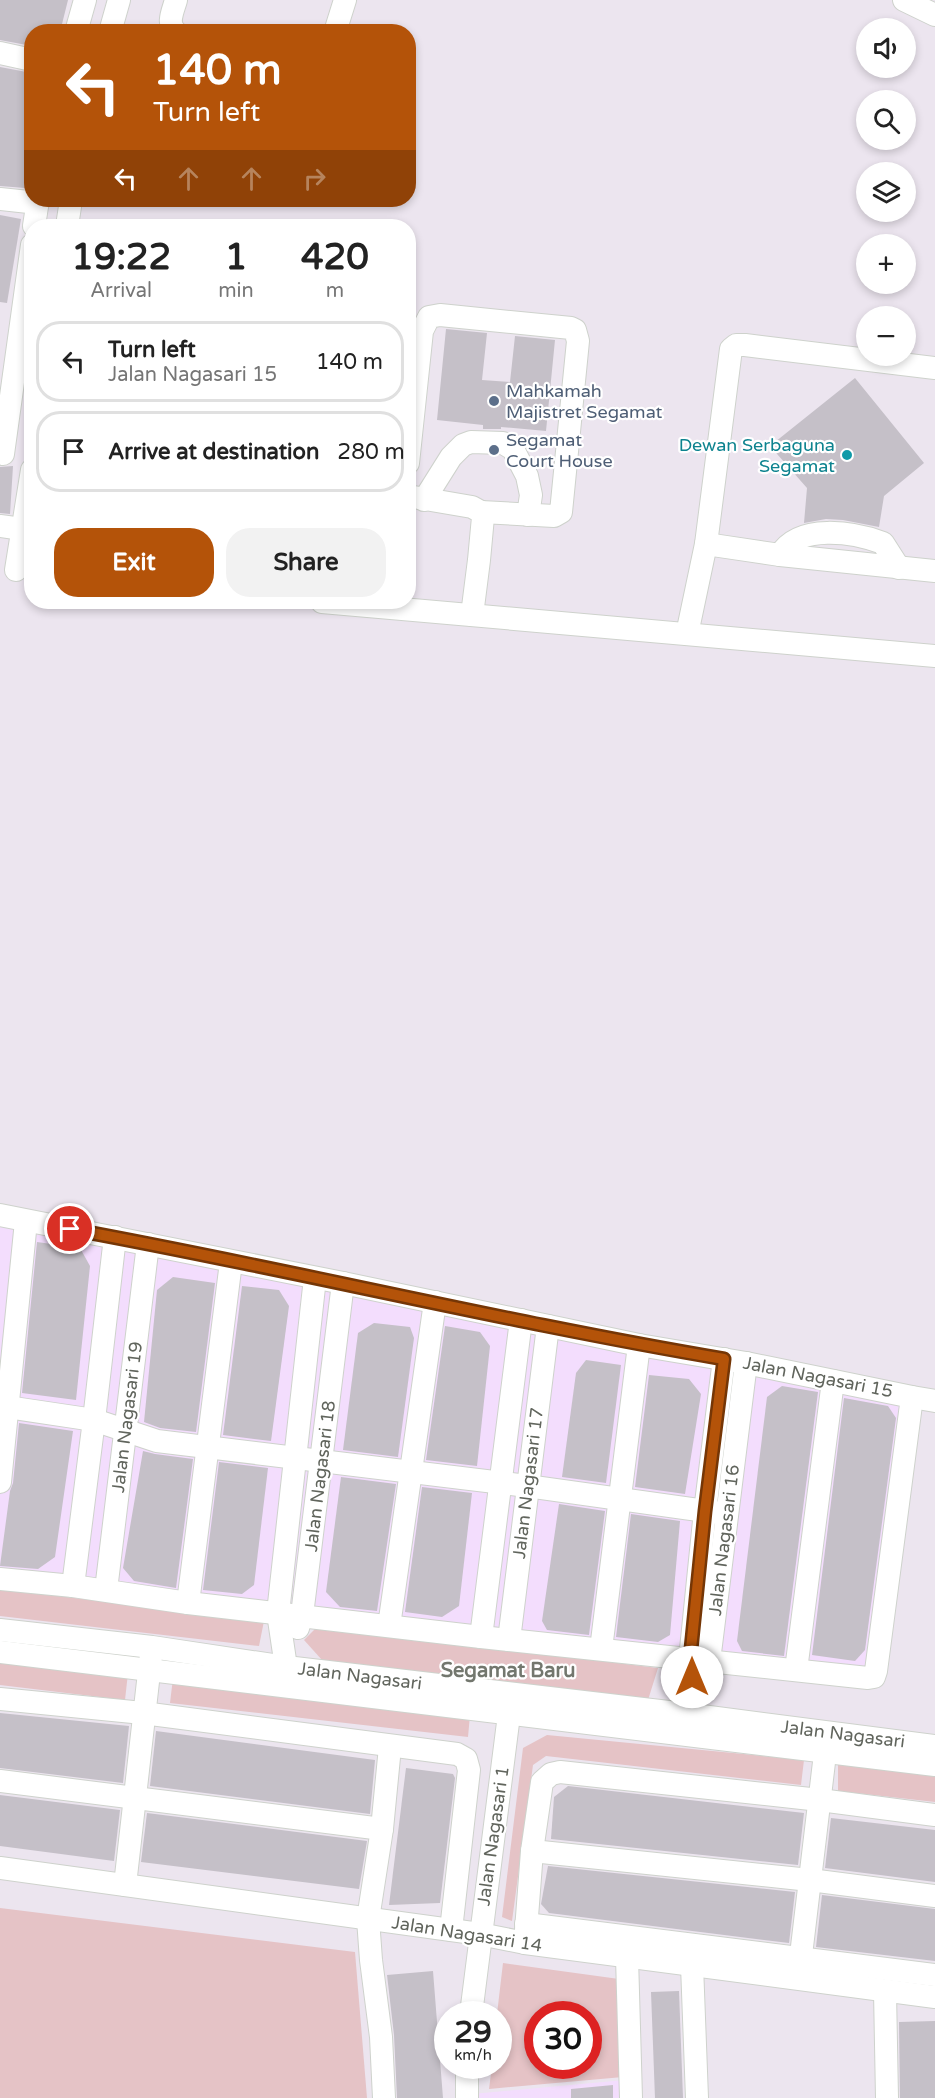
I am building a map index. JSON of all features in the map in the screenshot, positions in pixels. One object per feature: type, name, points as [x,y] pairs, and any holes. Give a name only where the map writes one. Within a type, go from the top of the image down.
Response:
[{"type":"street","points":[[78,24],[85,0]]},
{"type":"street","points":[[112,24],[119,0]]},
{"type":"street","points":[[170,24],[176,0]]},
{"type":"street","points":[[338,24],[345,0]]},
{"type":"street","points":[[904,0],[935,15]]},
{"type":"street","points":[[0,53],[24,58]]},
{"type":"street","points":[[0,199],[24,200]]},
{"type":"street","points":[[3,454],[8,347],[24,279]]},
{"type":"street","points":[[416,388],[422,331],[429,317],[440,315],[571,328],[577,334],[561,512],[554,516],[481,512],[472,507],[416,498]]},
{"type":"street","points":[[687,634],[706,544],[731,349],[736,345],[767,347],[935,368]]},
{"type":"street","points":[[416,498],[463,445],[471,442],[503,443],[513,449],[527,476],[531,495],[528,515]]},
{"type":"street","points":[[16,570],[11,527],[24,492]]},
{"type":"street","points":[[472,615],[483,517],[481,512]]},
{"type":"street","points":[[706,544],[780,555],[935,571]]},
{"type":"street","points":[[411,609],[935,656]]},
{"type":"street","name":"Jalan Nagasari 15","points":[[0,1215],[639,1345],[735,1361],[912,1397],[874,1677],[481,1637],[0,1579]]},
{"type":"street","points":[[0,1482],[4,1407],[26,1221]]},
{"type":"street","points":[[73,1586],[115,1237]]},
{"type":"street","name":"Jalan Nagasari 19","points":[[106,1590],[148,1244]]},
{"type":"street","points":[[188,1603],[231,1262]]},
{"type":"street","points":[[285,1677],[278,1613],[315,1278]]},
{"type":"street","name":"Jalan Nagasari 18","points":[[285,1677],[302,1615],[343,1283]]},
{"type":"street","points":[[390,1626],[435,1302]]},
{"type":"street","points":[[481,1637],[521,1320]]},
{"type":"street","name":"Jalan Nagasari 17","points":[[509,1640],[548,1326]]},
{"type":"street","points":[[601,1649],[639,1345]]},
{"type":"street","points":[[700,1660],[705,1511],[735,1361]]},
{"type":"street","name":"Jalan Nagasari 16","points":[[693,1725],[700,1660],[727,1514],[735,1361]]},
{"type":"street","points":[[796,1670],[833,1381]]},
{"type":"street","points":[[912,1397],[935,1401]]},
{"type":"street","points":[[4,1407],[94,1420],[157,1441],[411,1474],[527,1486],[727,1514]]},
{"type":"street","name":"Jalan Nagasari","points":[[0,1630],[151,1658],[285,1677],[827,1742],[935,1765]]},
{"type":"street","name":"Jalan Nagasari","points":[[0,1652],[151,1658]]},
{"type":"street","points":[[125,1885],[151,1658]]},
{"type":"street","points":[[0,1700],[143,1713],[390,1747],[382,1828],[368,1919],[370,1960],[381,2037],[384,2098]]},
{"type":"street","name":"Jalan Nagasari 1","points":[[472,2001],[510,1704]]},
{"type":"street","points":[[799,1968],[827,1742]]},
{"type":"street","name":"Jalan Nagasari","points":[[827,1742],[935,1746]]},
{"type":"street","name":"Jalan Nagasari 1","points":[[390,1747],[450,1752],[466,1759],[470,1770],[452,1930]]},
{"type":"street","points":[[525,1933],[532,1851],[542,1782],[551,1774],[560,1772],[820,1800],[935,1815]]},
{"type":"street","points":[[0,1781],[382,1828]]},
{"type":"street","points":[[532,1851],[810,1880],[935,1896]]},
{"type":"street","name":"Jalan Nagasari 14","points":[[0,1868],[480,1934],[525,1933],[799,1968],[885,1991],[935,1997]]},
{"type":"street","name":"Jalan Nagasari 14","points":[[525,1933],[627,1957],[692,1965],[935,1975]]},
{"type":"street","points":[[627,1957],[631,2098]]},
{"type":"street","points":[[692,1965],[697,2098]]},
{"type":"street","points":[[885,1991],[887,2098]]},
{"type":"street","points":[[467,2079],[467,2098]]},
{"type":"shaded area","points":[[0,1209],[920,1392],[882,1673],[0,1579]]},
{"type":"shaded area","points":[[0,1589],[264,1621],[259,1646],[0,1616]]},
{"type":"shaded area","points":[[318,1626],[658,1668],[648,1700],[322,1660],[304,1640]]},
{"type":"shaded area","points":[[0,1658],[128,1673],[125,1700],[0,1685]]},
{"type":"shaded area","points":[[173,1678],[470,1715],[468,1737],[170,1703]]},
{"type":"shaded area","points":[[547,1735],[804,1760],[801,1785],[546,1756],[533,1765],[512,1921],[502,1917],[523,1748]]},
{"type":"shaded area","points":[[838,1763],[935,1773],[935,1802],[838,1791]]},
{"type":"shaded area","points":[[0,1908],[355,1952],[367,2098],[0,2098]]},
{"type":"shaded area","points":[[503,1963],[619,1979],[623,2077],[602,2079],[602,2001],[524,2001],[524,2079],[601,2079],[489,2089],[490,2079],[512,2079],[512,2001],[499,2001]]},
{"type":"shaded area","points":[[625,2080],[625,2098],[473,2098],[472,2094]]},
{"type":"building","points":[[0,0],[68,0],[62,24],[24,24],[24,44],[0,40]]},
{"type":"building","points":[[0,67],[24,72],[24,188],[0,186]]},
{"type":"building","points":[[0,215],[21,219],[7,303],[0,302]]},
{"type":"building","name":"Mahkamah Majistret Segamat","points":[[446,329],[487,333],[482,380],[510,382],[515,336],[555,340],[546,431],[501,427],[501,429],[483,429],[483,425],[437,420]]},
{"type":"building","name":"Dewan Serbaguna Segamat","points":[[855,378],[924,463],[884,496],[879,527],[826,519],[804,523],[807,488],[770,446]]},
{"type":"building","points":[[13,466],[10,514],[0,513],[0,467]]},
{"type":"building","points":[[37,1242],[80,1248],[90,1266],[76,1400],[22,1393]]},
{"type":"building","points":[[173,1277],[215,1283],[196,1432],[160,1428],[144,1422],[157,1290]]},
{"type":"building","points":[[242,1286],[279,1290],[289,1306],[271,1441],[223,1435]]},
{"type":"building","points":[[374,1323],[410,1327],[414,1338],[398,1457],[343,1450],[358,1333]]},
{"type":"building","points":[[445,1326],[480,1332],[490,1346],[477,1466],[426,1460]]},
{"type":"building","points":[[586,1360],[621,1365],[606,1483],[562,1477],[576,1373]]},
{"type":"building","points":[[649,1375],[689,1379],[701,1394],[685,1494],[635,1487]]},
{"type":"building","points":[[782,1386],[818,1392],[784,1656],[742,1651],[737,1641],[767,1397]]},
{"type":"building","points":[[844,1398],[888,1406],[896,1418],[865,1650],[855,1661],[812,1655]]},
{"type":"building","points":[[19,1423],[73,1431],[55,1557],[38,1569],[0,1566],[13,1483]]},
{"type":"building","points":[[143,1451],[193,1459],[176,1588],[134,1581],[123,1568]]},
{"type":"building","points":[[219,1462],[268,1468],[254,1585],[242,1594],[203,1590]]},
{"type":"building","points":[[341,1477],[396,1484],[377,1611],[340,1607],[326,1592]]},
{"type":"building","points":[[422,1487],[472,1493],[459,1606],[442,1617],[405,1612]]},
{"type":"building","points":[[559,1504],[605,1511],[589,1635],[547,1630],[542,1621]]},
{"type":"building","points":[[631,1514],[680,1521],[670,1635],[658,1642],[616,1637]]},
{"type":"building","points":[[0,1713],[129,1726],[123,1783],[0,1768]]},
{"type":"building","points":[[156,1731],[375,1760],[370,1814],[150,1786]]},
{"type":"building","points":[[406,1768],[453,1774],[455,1778],[440,1903],[389,1905]]},
{"type":"building","points":[[568,1786],[804,1813],[798,1865],[551,1839],[554,1797]]},
{"type":"building","points":[[0,1795],[120,1810],[114,1861],[0,1846]]},
{"type":"building","points":[[147,1813],[367,1841],[359,1889],[141,1862]]},
{"type":"building","points":[[831,1818],[935,1830],[935,1882],[825,1868]]},
{"type":"building","points":[[548,1866],[795,1892],[789,1943],[549,1913],[541,1904]]},
{"type":"building","points":[[822,1895],[935,1909],[935,1961],[816,1947]]},
{"type":"building","points":[[433,1971],[435,2001],[434,2079],[442,2079],[443,2098],[397,2098],[394,2035],[387,1975]]},
{"type":"building","points":[[679,1991],[683,2098],[655,2098],[651,1992]]},
{"type":"building","points":[[935,2021],[935,2098],[900,2098],[899,2022]]},
{"type":"building","points":[[613,2085],[613,2098],[571,2098],[571,2089]]},
{"type":"place","name":"Mahkamah Majistret Segamat","points":[[494,401]]},
{"type":"place","name":"Segamat Court House","points":[[494,450]]},
{"type":"place","name":"Dewan Serbaguna Segamat","points":[[847,455]]},
{"type":"district","name":"Segamat Baru","points":[[508,1670]]},
{"type":"route","points":[[70,1229],[639,1345],[724,1359],[690,1659],[692,1677]]}]
